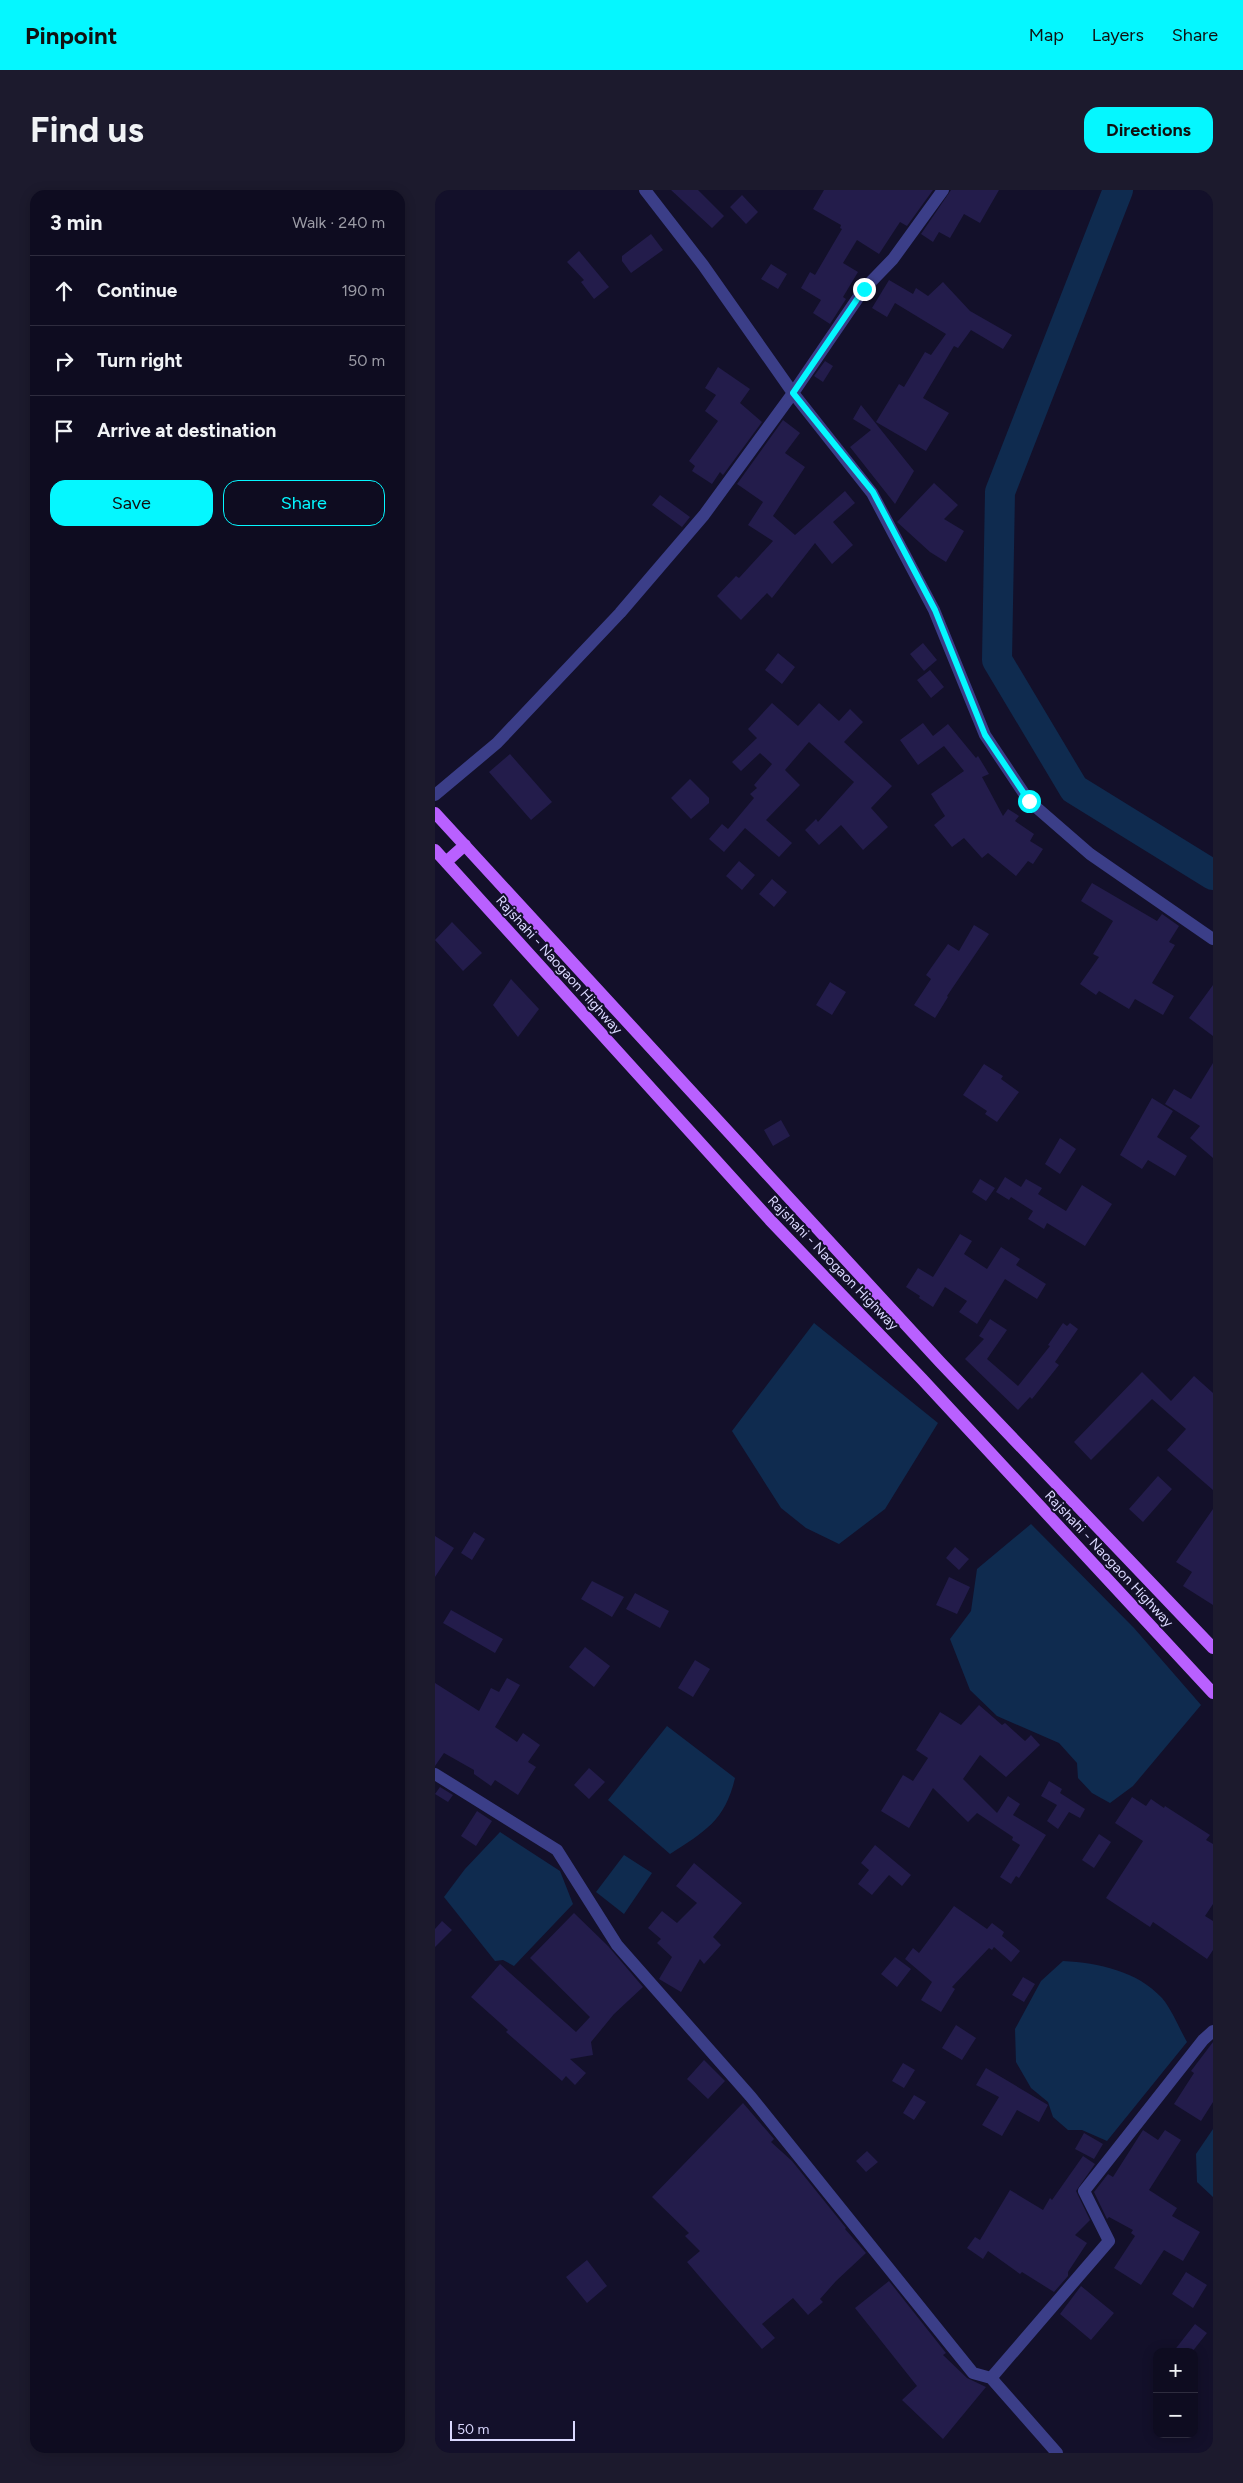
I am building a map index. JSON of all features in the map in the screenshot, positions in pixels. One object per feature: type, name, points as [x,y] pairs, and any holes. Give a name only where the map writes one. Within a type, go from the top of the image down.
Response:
[{"type":"main road","name":"Rajshahi - Naogaon Highway","points":[[435,813],[940,1362],[1213,1648]]},
{"type":"main road","points":[[446,862],[465,845]]},
{"type":"main road","name":"Rajshahi - Naogaon Highway","points":[[435,850],[771,1220],[922,1379],[1213,1693]]},
{"type":"street","points":[[645,190],[703,265],[793,393],[873,492],[935,610],[985,735],[1029,801],[1090,854],[1213,939]]},
{"type":"street","points":[[435,795],[497,743],[620,613],[703,514],[793,393],[864,289],[893,259],[943,190]]},
{"type":"street","points":[[435,1774],[557,1850],[617,1945],[751,2097],[973,2373],[991,2378],[1057,2453]]},
{"type":"street","points":[[991,2378],[1109,2241],[1084,2191],[1203,2040],[1213,2031]]},
{"type":"water","points":[[814,1323],[938,1423],[885,1509],[839,1544],[806,1528],[781,1508],[732,1431]]},
{"type":"water","points":[[1031,1524],[1134,1628],[1201,1705],[1133,1786],[1110,1803],[1092,1793],[1078,1778],[1077,1763],[1059,1743],[997,1716],[970,1690],[950,1639],[971,1611],[977,1569]]},
{"type":"water","points":[[667,1726],[735,1778],[731,1793],[719,1815],[703,1832],[670,1854],[608,1800]]},
{"type":"water","points":[[500,1832],[560,1871],[573,1904],[514,1966],[503,1960],[495,1961],[444,1897],[465,1869]]},
{"type":"water","points":[[624,1855],[652,1873],[624,1914],[596,1892]]},
{"type":"water","points":[[1063,1961],[1104,1966],[1141,1981],[1166,2003],[1187,2042],[1107,2141],[1082,2130],[1068,2130],[1053,2117],[1048,2102],[1031,2088],[1016,2062],[1015,2029],[1041,1981]]},
{"type":"water","points":[[1213,2129],[1213,2197],[1197,2182],[1196,2154]]},
{"type":"building","points":[[671,190],[698,190],[724,216],[712,228]]},
{"type":"building","points":[[824,190],[933,190],[907,226],[900,222],[879,254],[857,240],[843,263],[858,272],[843,297],[846,299],[830,324],[813,313],[821,300],[801,288],[810,272],[815,275],[842,229],[840,228],[841,225],[813,209]]},
{"type":"building","points":[[951,190],[999,190],[980,223],[964,214],[950,238],[939,232],[933,242],[921,234]]},
{"type":"building","points":[[742,195],[758,212],[746,224],[730,207]]},
{"type":"building","points":[[651,234],[663,250],[631,273],[622,261],[622,256]]},
{"type":"building","points":[[579,251],[609,287],[594,299],[581,282],[584,280],[567,262]]},
{"type":"building","points":[[771,264],[787,274],[778,289],[761,279]]},
{"type":"building","points":[[889,280],[913,294],[916,288],[928,296],[943,282],[970,311],[1012,335],[1003,349],[971,330],[958,348],[954,346],[923,398],[949,413],[926,451],[876,422],[899,384],[904,387],[925,352],[931,355],[946,334],[895,303],[887,317],[872,308]]},
{"type":"building","points":[[825,361],[833,366],[823,382],[814,376]]},
{"type":"building","points":[[718,367],[750,389],[740,403],[762,422],[723,475],[720,472],[712,484],[692,471],[695,466],[689,461],[718,421],[705,411],[716,395],[705,388]]},
{"type":"building","points":[[861,405],[914,471],[895,504],[850,447],[871,430],[853,419]]},
{"type":"building","points":[[783,420],[800,433],[785,453],[805,467],[773,516],[795,535],[845,491],[855,503],[833,522],[853,545],[832,564],[815,543],[772,598],[767,593],[741,620],[717,596],[736,576],[739,578],[773,541],[748,525],[763,502],[737,484]]},
{"type":"building","points":[[934,483],[958,505],[944,519],[964,531],[946,562],[930,552],[897,522]]},
{"type":"building","points":[[660,495],[690,517],[682,527],[652,505]]},
{"type":"building","points":[[923,643],[937,660],[924,671],[910,654]]},
{"type":"building","points":[[778,653],[795,667],[782,684],[765,670]]},
{"type":"building","points":[[930,670],[944,687],[931,698],[917,680]]},
{"type":"building","points":[[772,703],[798,726],[819,703],[839,721],[850,709],[863,722],[844,742],[892,786],[871,808],[888,827],[863,850],[841,825],[819,845],[805,830],[816,819],[818,822],[854,782],[809,742],[785,770],[800,785],[766,820],[792,843],[779,857],[745,828],[724,852],[709,839],[722,824],[728,829],[754,798],[750,794],[757,788],[754,785],[772,764],[760,753],[741,771],[732,762],[757,738],[748,729]]},
{"type":"building","points":[[923,723],[933,736],[948,724],[976,758],[978,756],[989,774],[982,777],[1003,816],[1008,809],[1019,816],[1015,821],[1034,834],[1030,841],[1043,849],[1033,864],[1028,861],[1016,876],[988,853],[982,858],[964,838],[952,847],[934,825],[945,816],[931,794],[964,771],[944,746],[918,765],[900,740]]},
{"type":"building","points":[[510,754],[552,802],[531,820],[489,772]]},
{"type":"building","points":[[690,779],[709,798],[709,803],[691,819],[671,798]]},
{"type":"building","points":[[739,861],[755,875],[742,890],[726,876]]},
{"type":"building","points":[[772,879],[787,892],[774,907],[759,894]]},
{"type":"building","points":[[1092,883],[1157,921],[1162,914],[1179,926],[1169,942],[1175,945],[1152,983],[1174,996],[1163,1015],[1135,999],[1129,1009],[1099,991],[1096,995],[1080,984],[1099,957],[1093,954],[1113,921],[1081,901]]},
{"type":"building","points":[[452,922],[482,953],[463,971],[435,940]]},
{"type":"building","points":[[974,925],[989,934],[947,996],[935,1018],[914,1005],[931,979],[926,975],[948,944],[959,951]]},
{"type":"building","points":[[511,979],[539,1009],[518,1037],[493,1005]]},
{"type":"building","points":[[830,982],[846,992],[832,1015],[816,1005]]},
{"type":"building","points":[[1213,985],[1213,1036],[1189,1018]]},
{"type":"building","points":[[1213,1063],[1213,1158],[1190,1138],[1200,1126],[1165,1104],[1174,1089],[1191,1099]]},
{"type":"building","points":[[984,1064],[1003,1076],[1001,1079],[1019,1092],[997,1122],[985,1114],[987,1111],[963,1095]]},
{"type":"building","points":[[1152,1098],[1173,1111],[1157,1137],[1187,1156],[1175,1176],[1148,1160],[1142,1169],[1120,1155]]},
{"type":"building","points":[[781,1120],[790,1136],[773,1146],[764,1130]]},
{"type":"building","points":[[1060,1138],[1076,1149],[1060,1174],[1045,1164]]},
{"type":"building","points":[[1005,1177],[1021,1187],[1026,1179],[1042,1188],[1038,1194],[1066,1211],[1082,1185],[1112,1204],[1085,1246],[1047,1223],[1044,1229],[1028,1219],[1033,1211],[1011,1197],[1009,1200],[996,1192]]},
{"type":"building","points":[[980,1179],[995,1188],[986,1201],[972,1192]]},
{"type":"building","points":[[960,1234],[972,1241],[964,1254],[987,1269],[1001,1247],[1020,1259],[1016,1265],[1046,1284],[1037,1299],[1005,1279],[977,1324],[959,1312],[967,1301],[945,1287],[933,1307],[906,1287],[918,1268],[933,1277]]},
{"type":"building","points":[[990,1319],[1007,1330],[987,1359],[1018,1386],[1050,1346],[1048,1345],[1063,1323],[1067,1326],[1070,1323],[1078,1329],[1055,1362],[1059,1365],[1032,1399],[1030,1397],[1018,1410],[965,1359],[984,1339],[979,1336]]},
{"type":"building","points":[[1142,1372],[1171,1401],[1194,1376],[1213,1393],[1213,1490],[1167,1450],[1186,1429],[1152,1399],[1091,1460],[1074,1442]]},
{"type":"building","points":[[1158,1476],[1172,1489],[1143,1522],[1129,1509]]},
{"type":"building","points":[[1213,1509],[1213,1605],[1183,1586],[1192,1572],[1176,1562]]},
{"type":"building","points":[[474,1532],[485,1539],[472,1560],[461,1553]]},
{"type":"building","points":[[435,1536],[454,1548],[435,1577]]},
{"type":"building","points":[[955,1547],[969,1559],[959,1570],[946,1558]]},
{"type":"building","points":[[949,1577],[970,1587],[957,1614],[936,1605]]},
{"type":"building","points":[[592,1581],[624,1597],[612,1617],[581,1599]]},
{"type":"building","points":[[635,1593],[669,1611],[660,1628],[626,1609]]},
{"type":"building","points":[[451,1610],[503,1639],[495,1653],[443,1623]]},
{"type":"building","points":[[585,1647],[610,1666],[594,1687],[569,1667]]},
{"type":"building","points":[[695,1660],[710,1669],[693,1697],[678,1688]]},
{"type":"building","points":[[507,1678],[520,1685],[495,1727],[517,1742],[523,1733],[540,1745],[528,1762],[536,1767],[518,1795],[495,1780],[491,1786],[474,1774],[474,1770],[444,1753],[435,1766],[435,1683],[479,1711],[491,1688],[499,1692]]},
{"type":"building","points":[[979,1705],[1002,1725],[1005,1723],[1025,1741],[1031,1735],[1040,1745],[1006,1777],[980,1755],[963,1779],[997,1813],[1008,1796],[1020,1804],[1013,1815],[1046,1835],[1019,1878],[1016,1876],[1011,1884],[1000,1877],[1020,1845],[1012,1840],[1013,1837],[977,1813],[968,1822],[933,1788],[909,1828],[881,1811],[903,1775],[913,1781],[928,1758],[916,1750],[940,1712],[961,1725]]},
{"type":"building","points":[[589,1768],[605,1782],[589,1799],[574,1785]]},
{"type":"building","points":[[1049,1781],[1062,1789],[1060,1793],[1085,1809],[1080,1818],[1069,1812],[1058,1829],[1047,1821],[1057,1805],[1041,1796]]},
{"type":"building","points":[[440,1787],[453,1795],[448,1802],[435,1794]]},
{"type":"building","points":[[1132,1797],[1146,1806],[1151,1799],[1210,1835],[1206,1840],[1213,1844],[1213,1904],[1205,1916],[1213,1921],[1213,1950],[1207,1959],[1153,1922],[1150,1927],[1106,1898],[1143,1841],[1115,1823]]},
{"type":"building","points":[[477,1811],[492,1821],[476,1846],[461,1836]]},
{"type":"building","points":[[1099,1834],[1111,1842],[1094,1868],[1082,1860]]},
{"type":"building","points":[[875,1845],[911,1875],[902,1886],[889,1875],[872,1895],[858,1884],[869,1870],[861,1863]]},
{"type":"building","points":[[694,1863],[742,1903],[713,1937],[721,1945],[704,1964],[700,1959],[681,1992],[659,1979],[672,1957],[657,1943],[661,1939],[648,1928],[662,1911],[677,1923],[697,1903],[676,1886]]},
{"type":"building","points":[[954,1906],[987,1929],[992,1923],[1004,1932],[1002,1936],[1020,1951],[1011,1962],[994,1947],[992,1950],[989,1948],[952,1987],[955,1989],[941,2012],[921,2000],[932,1982],[905,1959],[913,1948],[919,1953]]},
{"type":"building","points":[[574,1913],[608,1946],[643,1987],[614,2014],[591,2042],[593,2055],[570,2059],[586,2073],[575,2085],[566,2076],[562,2081],[506,2032],[508,2030],[471,1997],[500,1964],[576,2032],[590,2017],[530,1958]]},
{"type":"building","points":[[442,1921],[452,1930],[435,1947],[435,1929]]},
{"type":"building","points":[[895,1957],[911,1969],[897,1987],[881,1974]]},
{"type":"building","points":[[1023,1977],[1035,1984],[1024,2002],[1012,1995]]},
{"type":"building","points":[[956,2025],[976,2038],[962,2060],[942,2048]]},
{"type":"building","points":[[1213,2042],[1213,2102],[1201,2121],[1174,2104],[1194,2073],[1191,2071]]},
{"type":"building","points":[[704,2060],[725,2081],[708,2099],[687,2079]]},
{"type":"building","points":[[903,2063],[915,2070],[904,2088],[892,2081]]},
{"type":"building","points":[[986,2068],[1048,2105],[1039,2122],[1017,2110],[1002,2136],[982,2125],[999,2097],[976,2085]]},
{"type":"building","points":[[914,2095],[926,2102],[914,2120],[903,2113]]},
{"type":"building","points":[[743,2103],[774,2139],[771,2142],[792,2161],[866,2253],[836,2281],[820,2299],[823,2302],[808,2315],[793,2298],[762,2324],[775,2338],[762,2349],[687,2262],[700,2251],[685,2236],[689,2233],[652,2197]]},
{"type":"building","points":[[1143,2130],[1158,2140],[1165,2130],[1181,2140],[1149,2190],[1177,2208],[1172,2216],[1200,2232],[1183,2261],[1164,2250],[1141,2285],[1114,2268],[1135,2236],[1131,2233],[1133,2230],[1109,2217],[1107,2219],[1094,2192],[1108,2174],[1113,2177]]},
{"type":"building","points":[[1084,2133],[1103,2144],[1094,2159],[1075,2149]]},
{"type":"building","points":[[867,2151],[878,2162],[866,2172],[856,2161]]},
{"type":"building","points":[[1083,2156],[1095,2164],[1076,2191],[1090,2220],[1075,2235],[1087,2243],[1068,2272],[1068,2276],[1054,2292],[1022,2272],[1020,2274],[988,2251],[983,2259],[967,2248],[975,2237],[980,2240],[1010,2190],[1043,2210],[1050,2198],[1052,2200]]},
{"type":"building","points":[[587,2260],[607,2286],[587,2303],[566,2277]]},
{"type":"building","points":[[1186,2272],[1207,2285],[1193,2308],[1172,2294]]},
{"type":"building","points":[[889,2281],[946,2353],[943,2355],[967,2378],[986,2387],[943,2439],[902,2400],[917,2386],[855,2308]]},
{"type":"building","points":[[1081,2286],[1114,2313],[1091,2340],[1060,2314]]},
{"type":"building","points":[[1195,2324],[1207,2333],[1195,2348],[1176,2348]]},
{"type":"waterway","points":[[1118,190],[1000,492],[997,660],[1074,789],[1213,875]]},
{"type":"route","points":[[864,289],[793,393],[873,492],[935,610],[985,735],[1029,801]]}]
